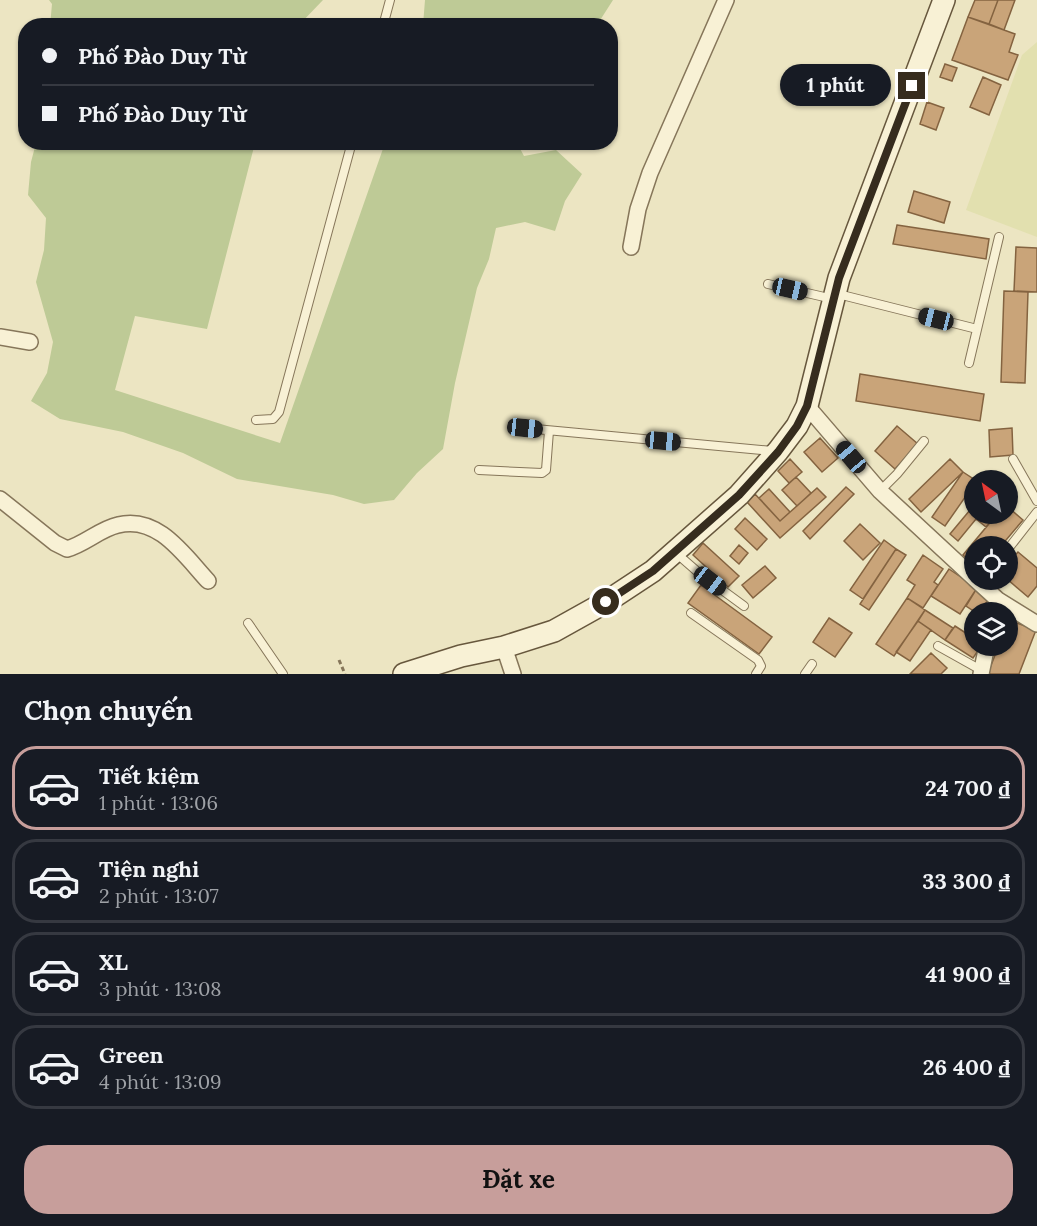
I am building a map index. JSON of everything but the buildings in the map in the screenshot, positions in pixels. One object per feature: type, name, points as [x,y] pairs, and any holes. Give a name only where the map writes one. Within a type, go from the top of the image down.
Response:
[{"type":"street","points":[[631,247],[638,208],[650,173],[726,0]]},
{"type":"street","points":[[404,674],[554,631],[634,584],[653,571],[739,495],[778,452],[797,426],[807,406],[839,278],[944,0]]},
{"type":"street","points":[[0,337],[30,342]]},
{"type":"street","points":[[807,406],[880,491],[964,567]]},
{"type":"street","points":[[0,499],[55,543],[67,549],[116,525],[131,523],[153,528],[171,539],[208,581]]},
{"type":"street","points":[[1018,615],[1037,624]]},
{"type":"street","points":[[504,647],[513,674]]},
{"type":"street","points":[[981,672],[985,656]]},
{"type":"lane","points":[[385,18],[390,0]]},
{"type":"lane","points":[[256,420],[273,419],[279,412],[350,150]]},
{"type":"lane","points":[[969,363],[999,237]]},
{"type":"lane","points":[[768,284],[977,329]]},
{"type":"lane","points":[[525,428],[778,452]]},
{"type":"lane","points":[[479,470],[542,473],[546,470],[549,431]]},
{"type":"lane","points":[[880,491],[924,441]]},
{"type":"lane","points":[[1013,459],[1037,501]]},
{"type":"lane","points":[[1018,536],[1037,512]]},
{"type":"lane","points":[[675,552],[744,606]]},
{"type":"lane","points":[[691,613],[758,660],[761,666],[756,674]]},
{"type":"lane","points":[[248,623],[283,674]]},
{"type":"lane","points":[[938,646],[981,672]]},
{"type":"lane","points":[[805,674],[812,664]]},
{"type":"path","points":[[339,660],[345,674]]},
{"type":"shaded area","points":[[1037,42],[1037,237],[966,210],[1022,55]]},
{"type":"green space","points":[[49,0],[323,0],[306,18],[51,18],[52,4]]},
{"type":"green space","points":[[425,0],[613,0],[601,18],[424,18]]},
{"type":"green space","points":[[34,150],[253,150],[207,329],[135,316],[115,390],[280,443],[383,150],[521,150],[524,156],[556,150],[582,174],[565,201],[555,231],[525,222],[496,228],[489,259],[477,288],[455,383],[443,449],[417,473],[394,500],[364,504],[333,495],[237,479],[183,453],[123,432],[60,419],[31,401],[47,373],[53,342],[36,282],[44,250],[46,218],[28,195]]},
{"type":"route","points":[[606,602],[653,571],[739,495],[778,452],[797,426],[807,406],[839,278],[912,86]]}]
